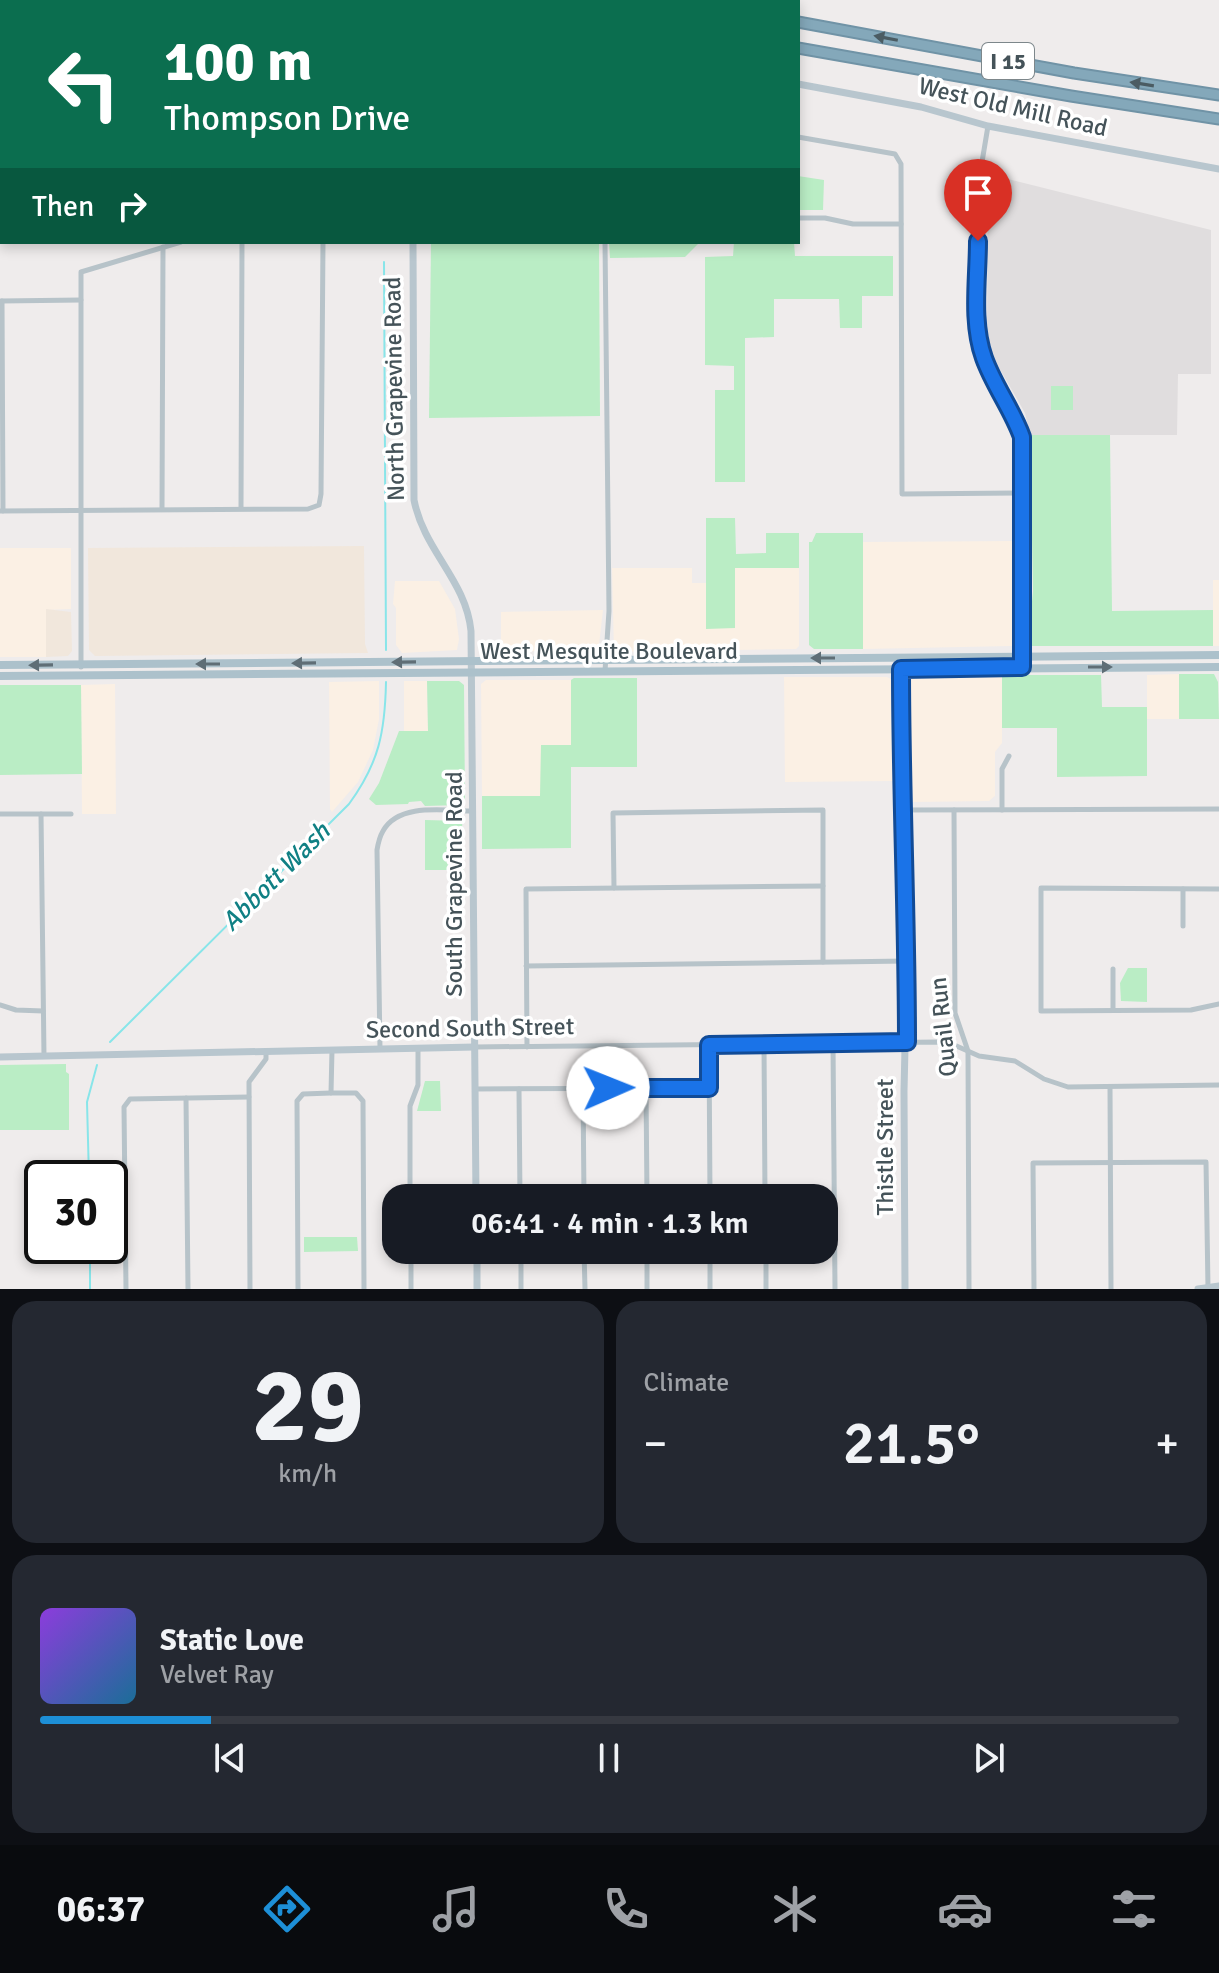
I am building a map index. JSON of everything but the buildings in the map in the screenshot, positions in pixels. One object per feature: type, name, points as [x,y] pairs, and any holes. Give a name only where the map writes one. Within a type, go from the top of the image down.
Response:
[{"type":"highway","name":"I 15","points":[[800,22],[1074,73],[1219,95]]},
{"type":"highway","name":"I 15","points":[[800,48],[1219,119]]},
{"type":"main road","name":"West Mesquite Boulevard","points":[[0,676],[273,674],[605,659],[1219,655]]},
{"type":"main road","points":[[901,657],[901,669]]},
{"type":"main road","points":[[670,659],[670,670]]},
{"type":"main road","name":"West Mesquite Boulevard","points":[[0,665],[272,663],[605,671],[1219,667]]},
{"type":"main road","points":[[272,663],[273,674]]},
{"type":"street","name":"West Old Mill Road","points":[[800,84],[921,107],[988,126],[1219,169]]},
{"type":"street","points":[[988,126],[978,186],[978,332],[984,360],[1014,413],[1022,437],[1022,667]]},
{"type":"street","points":[[800,137],[895,154],[901,164],[902,494],[1022,493]]},
{"type":"street","points":[[800,218],[825,218],[853,224],[901,224]]},
{"type":"street","points":[[81,676],[81,272],[174,244]]},
{"type":"street","points":[[241,508],[242,244]]},
{"type":"street","points":[[81,300],[1,301],[2,511],[308,509],[319,505],[321,494],[323,244]]},
{"type":"street","name":"North Grapevine Road","points":[[413,244],[414,500],[423,534],[465,600],[470,616],[472,666]]},
{"type":"street","points":[[605,244],[609,611],[605,671]]},
{"type":"street","points":[[162,509],[163,247]]},
{"type":"street","name":"South Grapevine Road","points":[[472,666],[476,1184]]},
{"type":"street","name":"Thistle Street","points":[[901,669],[901,810],[907,961],[905,1289]]},
{"type":"street","points":[[1002,810],[1002,769],[1009,756]]},
{"type":"street","points":[[901,810],[1219,809]]},
{"type":"street","points":[[614,888],[613,813],[823,810],[823,962]]},
{"type":"street","name":"Quail Run","points":[[954,810],[955,1013],[968,1051],[969,1289]]},
{"type":"street","points":[[380,1049],[377,850],[383,830],[396,818],[412,811],[473,811]]},
{"type":"street","points":[[0,814],[71,814]]},
{"type":"street","points":[[41,814],[44,1056]]},
{"type":"street","points":[[527,1047],[526,889],[823,886]]},
{"type":"street","points":[[1219,889],[1041,888],[1041,1011],[1191,1010],[1219,1004]]},
{"type":"street","points":[[1183,889],[1183,926]]},
{"type":"street","points":[[526,966],[907,961]]},
{"type":"street","points":[[1113,969],[1113,1010]]},
{"type":"street","points":[[0,1005],[16,1010],[43,1011]]},
{"type":"street","name":"Second South Street","points":[[0,1057],[475,1047],[938,1042],[952,1044],[979,1056],[1015,1061],[1055,1084],[1110,1087],[1219,1085]]},
{"type":"street","points":[[833,1043],[835,1289]]},
{"type":"street","points":[[764,1044],[765,1184]]},
{"type":"street","points":[[709,1045],[710,1184]]},
{"type":"street","points":[[410,1184],[410,1106],[418,1085],[418,1048]]},
{"type":"street","points":[[331,1093],[332,1050]]},
{"type":"street","points":[[250,1289],[249,1082],[266,1059],[266,1051]]},
{"type":"street","points":[[1110,1087],[1111,1289]]},
{"type":"street","points":[[583,1088],[584,1184]]},
{"type":"street","points":[[646,1088],[647,1184]]},
{"type":"street","points":[[475,1089],[709,1088]]},
{"type":"street","points":[[519,1089],[520,1184]]},
{"type":"street","points":[[298,1289],[297,1101],[303,1094],[331,1093],[356,1093],[363,1101],[364,1289]]},
{"type":"street","points":[[126,1289],[124,1107],[130,1099],[249,1097]]},
{"type":"street","points":[[186,1098],[188,1289]]},
{"type":"street","points":[[1034,1289],[1033,1163],[1206,1162],[1208,1288]]},
{"type":"street","points":[[411,1264],[411,1289]]},
{"type":"street","points":[[477,1264],[477,1289]]},
{"type":"street","points":[[521,1264],[521,1289]]},
{"type":"street","points":[[584,1264],[585,1289]]},
{"type":"street","points":[[647,1264],[647,1289]]},
{"type":"street","points":[[710,1264],[710,1289]]},
{"type":"street","points":[[766,1264],[766,1289]]},
{"type":"street","points":[[1198,1289],[1219,1286]]},
{"type":"shaded area","points":[[988,174],[1211,230],[1211,374],[1178,374],[1177,435],[1030,435],[1025,413],[994,359],[987,336]]},
{"type":"shaded area","points":[[1014,541],[1012,646],[863,649],[863,542]]},
{"type":"shaded area","points":[[0,548],[71,548],[71,609],[46,610],[46,657],[0,657]]},
{"type":"shaded area","points":[[612,568],[692,568],[692,583],[706,583],[706,628],[735,568],[799,568],[799,646],[796,649],[614,652]]},
{"type":"shaded area","points":[[1213,580],[1219,580],[1219,646],[1213,646]]},
{"type":"shaded area","points":[[395,581],[439,581],[455,609],[459,639],[457,650],[402,653],[396,645]]},
{"type":"shaded area","points":[[603,610],[599,645],[594,650],[501,652],[501,612]]},
{"type":"shaded area","points":[[1179,674],[1179,719],[1147,719],[1147,675]]},
{"type":"shaded area","points":[[1002,675],[1002,743],[995,752],[995,796],[989,801],[910,800],[910,678]]},
{"type":"shaded area","points":[[784,677],[891,679],[893,781],[785,782]]},
{"type":"shaded area","points":[[486,680],[571,680],[571,745],[540,796],[482,796],[481,684]]},
{"type":"shaded area","points":[[379,681],[379,719],[373,750],[358,782],[332,812],[329,682]]},
{"type":"shaded area","points":[[404,681],[427,681],[428,731],[404,731]]},
{"type":"shaded area","points":[[115,684],[116,814],[82,814],[81,685]]},
{"type":"green space","points":[[800,176],[824,180],[823,210],[800,210]]},
{"type":"green space","points":[[431,244],[599,244],[600,416],[429,418]]},
{"type":"green space","points":[[609,244],[698,244],[685,257],[610,258]]},
{"type":"green space","points":[[734,244],[794,244],[795,256],[893,256],[893,296],[862,296],[862,328],[840,328],[839,299],[774,299],[774,337],[745,338],[745,482],[715,482],[715,390],[734,390],[734,366],[705,365],[705,257],[733,256]]},
{"type":"green space","points":[[1051,386],[1073,386],[1073,410],[1051,410]]},
{"type":"green space","points":[[1030,435],[1110,435],[1112,611],[1213,610],[1213,646],[1031,646]]},
{"type":"green space","points":[[706,518],[735,518],[736,554],[766,553],[766,533],[799,533],[799,568],[735,568],[735,628],[706,629]]},
{"type":"green space","points":[[816,533],[863,533],[863,649],[814,649],[809,645],[809,542]]},
{"type":"green space","points":[[1179,674],[1214,674],[1218,682],[1219,719],[1179,719]]},
{"type":"green space","points":[[1002,675],[1101,675],[1102,707],[1147,707],[1147,776],[1057,777],[1057,728],[1002,728]]},
{"type":"green space","points":[[637,678],[637,767],[571,767],[571,848],[482,849],[482,796],[540,796],[541,745],[571,745],[571,680]]},
{"type":"green space","points":[[427,681],[459,681],[464,685],[465,802],[461,805],[425,806],[421,801],[376,805],[369,799],[379,783],[399,731],[428,731]]},
{"type":"green space","points":[[0,685],[81,685],[82,774],[0,775]]},
{"type":"green space","points":[[425,820],[462,821],[464,870],[425,870]]},
{"type":"green space","points":[[1128,968],[1147,968],[1147,1002],[1121,1001],[1120,983]]},
{"type":"green space","points":[[66,1064],[69,1074],[69,1130],[0,1130],[0,1065]]},
{"type":"green space","points":[[425,1081],[440,1081],[441,1111],[417,1111]]},
{"type":"green space","points":[[304,1237],[357,1237],[358,1251],[304,1252]]},
{"type":"sand","points":[[364,546],[365,644],[368,653],[95,656],[89,650],[88,548]]},
{"type":"sand","points":[[46,609],[71,612],[72,651],[68,656],[46,657]]},
{"type":"waterway","name":"Abbott Wash","points":[[384,262],[386,650]]},
{"type":"waterway","name":"Abbott Wash","points":[[110,1042],[349,804],[374,761],[382,732],[386,682]]},
{"type":"waterway","name":"Abbott Wash","points":[[89,1160],[87,1102],[97,1065]]},
{"type":"waterway","name":"Abbott Wash","points":[[90,1264],[90,1289]]},
{"type":"route","points":[[608,1088],[709,1088],[709,1045],[907,1042],[901,669],[1022,667],[1022,437],[1014,413],[984,360],[978,332],[978,241]]}]
